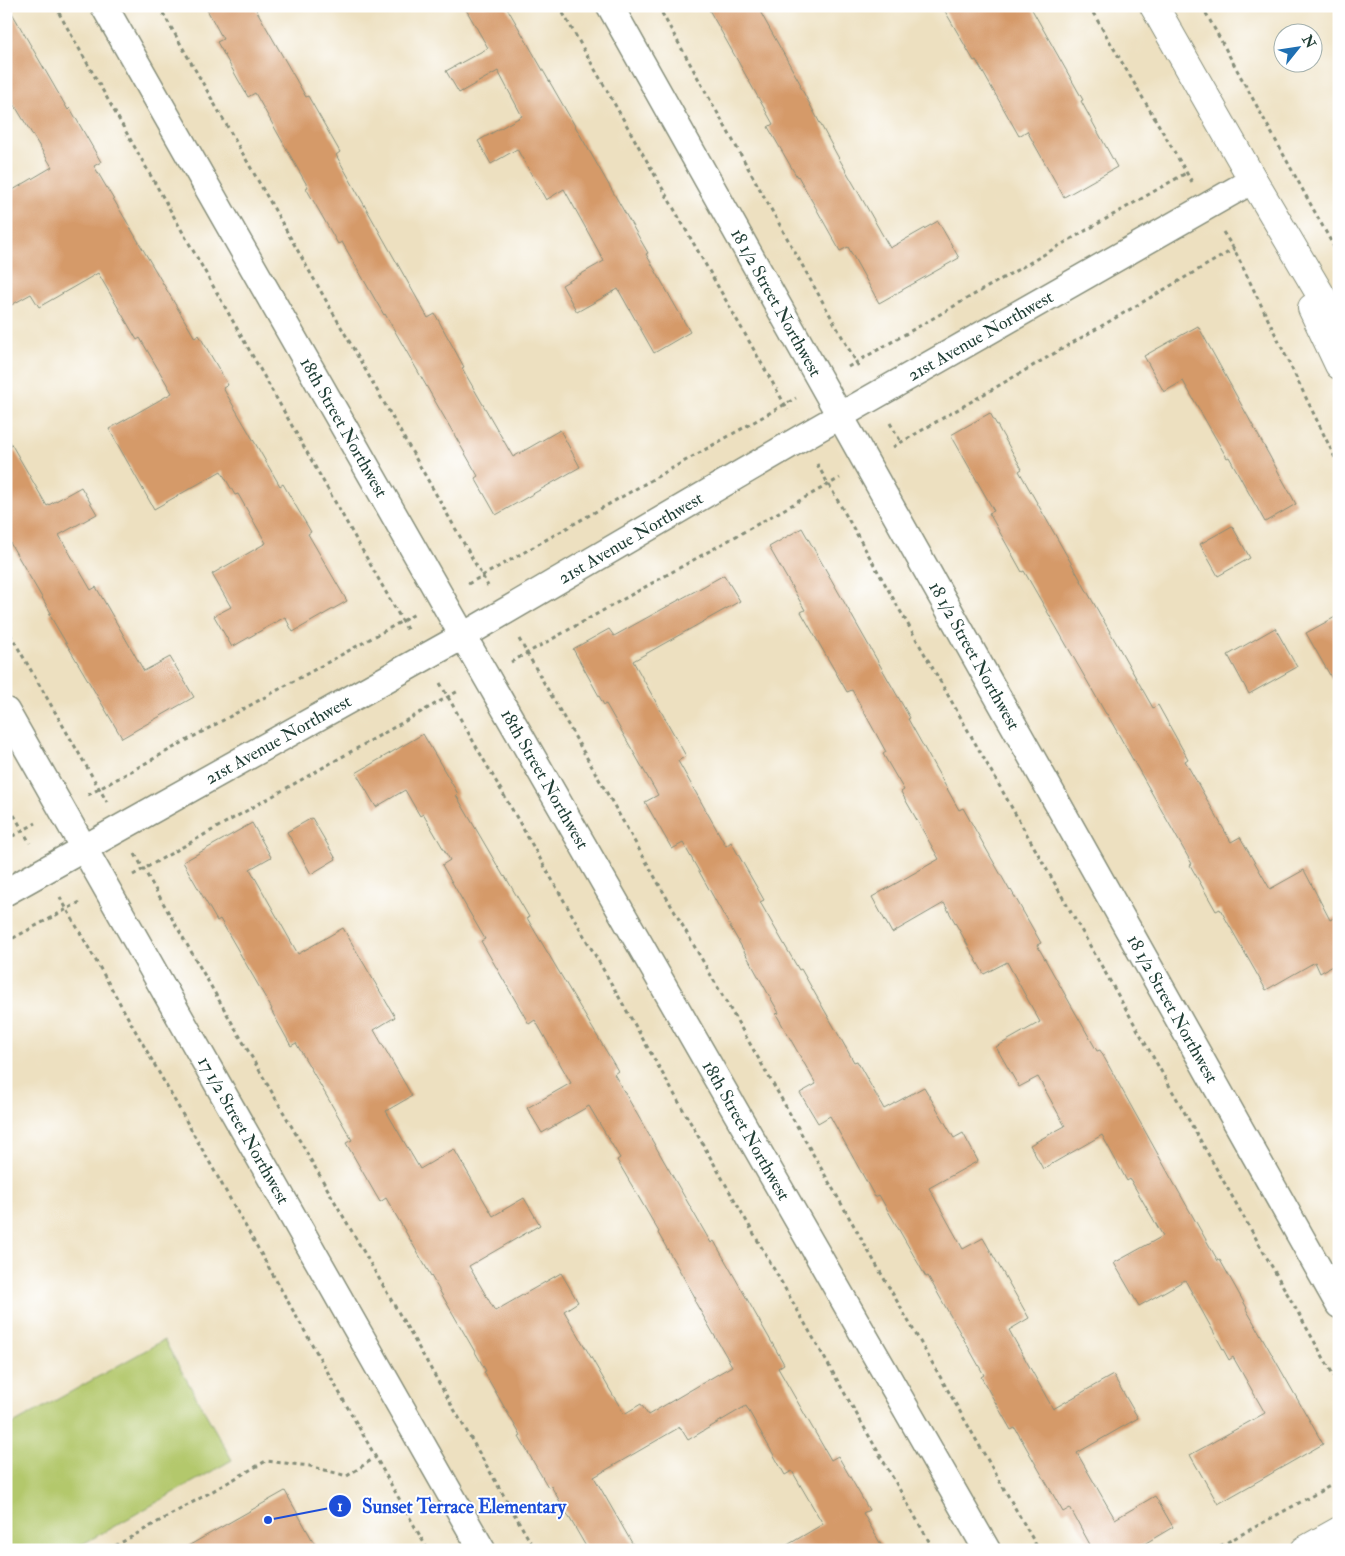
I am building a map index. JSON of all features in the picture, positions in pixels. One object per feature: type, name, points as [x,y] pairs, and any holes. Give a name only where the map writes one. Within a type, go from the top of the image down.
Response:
[{"type":"main road","points":[[1154,6],[1339,326]]},
{"type":"main road","points":[[1253,180],[1339,365]]},
{"type":"main road","points":[[1305,1550],[1339,1531]]},
{"type":"street","name":"18th Street Northwest","points":[[104,6],[987,1550]]},
{"type":"street","name":"18 1/2 Street Northwest","points":[[610,6],[1339,1305]]},
{"type":"street","name":"21st Avenue Northwest","points":[[6,892],[463,636],[840,416],[1253,180]]},
{"type":"street","name":"17 1/2 Street Northwest","points":[[6,711],[86,848],[482,1550]]},
{"type":"path","points":[[6,627],[99,789],[402,622],[55,6]]},
{"type":"path","points":[[159,6],[482,576],[785,405],[558,6]]},
{"type":"path","points":[[658,6],[857,362],[1186,173],[1088,6]]},
{"type":"path","points":[[1202,6],[1339,256]]},
{"type":"path","points":[[901,442],[1234,250],[1339,466]]},
{"type":"path","points":[[1039,1550],[526,653],[829,484],[1339,1385]]},
{"type":"path","points":[[535,1550],[144,870],[448,696],[934,1550]]},
{"type":"path","points":[[6,800],[23,830],[6,840]]},
{"type":"path","points":[[6,942],[66,909],[428,1550]]},
{"type":"path","points":[[108,1550],[266,1461],[310,1466],[347,1476],[376,1457]]},
{"type":"path","points":[[1213,1550],[1339,1481]]},
{"type":"green space","points":[[164,1340],[232,1460],[72,1550],[6,1550],[6,1428]]},
{"type":"building","points":[[6,6],[8,6],[68,110],[70,108],[101,162],[94,166],[195,338],[199,335],[228,385],[223,388],[280,486],[283,484],[311,532],[308,534],[347,601],[293,632],[285,617],[232,647],[214,616],[231,607],[212,574],[266,543],[238,494],[235,495],[221,471],[154,509],[109,429],[172,393],[140,338],[137,340],[98,273],[39,307],[31,294],[6,308],[6,194],[52,167],[6,91]]},
{"type":"building","points":[[205,6],[254,6],[340,152],[336,155],[428,318],[435,314],[464,367],[462,368],[513,457],[560,430],[580,467],[496,515],[475,478],[478,476],[342,242],[338,244],[255,93],[248,97],[217,42],[223,39]]},
{"type":"building","points":[[464,6],[506,6],[648,253],[646,254],[690,332],[654,353],[618,289],[577,312],[562,285],[604,261],[564,189],[546,200],[517,149],[491,164],[478,141],[522,116],[498,71],[459,93],[446,71],[488,48]]},
{"type":"building","points":[[707,6],[757,6],[837,155],[890,248],[938,221],[959,258],[879,303],[848,247],[840,251],[768,127],[773,124]]},
{"type":"building","points":[[942,6],[1030,6],[1083,100],[1081,101],[1117,167],[1064,197],[1027,131],[1019,136],[976,60],[974,61]]},
{"type":"building","points":[[1198,326],[1296,504],[1265,522],[1229,457],[1227,458],[1183,381],[1164,392],[1144,356]]},
{"type":"building","points":[[990,413],[1022,469],[1019,471],[1153,708],[1158,705],[1188,759],[1185,761],[1231,842],[1240,837],[1270,889],[1304,870],[1330,920],[1339,915],[1339,962],[1320,973],[1315,962],[1266,990],[1220,909],[1216,911],[1190,865],[1192,864],[1107,714],[1024,571],[1022,572],[989,513],[994,511],[951,435]]},
{"type":"building","points":[[6,435],[47,506],[81,487],[97,514],[59,535],[91,590],[96,587],[144,671],[170,657],[194,697],[122,738],[49,614],[51,613],[6,536]]},
{"type":"building","points":[[1232,526],[1250,558],[1218,576],[1200,544]]},
{"type":"building","points":[[802,528],[910,718],[908,719],[959,810],[963,808],[1011,890],[1041,943],[1037,945],[1097,1051],[1100,1050],[1323,1444],[1218,1504],[1190,1455],[1265,1413],[1233,1357],[1229,1360],[1185,1280],[1139,1306],[1114,1263],[1163,1236],[1130,1179],[1127,1181],[1102,1135],[1043,1169],[1030,1145],[1065,1126],[1038,1077],[1019,1087],[996,1047],[1040,1022],[1007,962],[984,974],[944,903],[892,933],[872,897],[939,859],[901,792],[904,790],[883,754],[886,752],[852,690],[847,692],[801,612],[805,610],[769,547]]},
{"type":"building","points":[[724,575],[740,601],[633,661],[686,756],[678,761],[726,846],[731,842],[764,900],[760,902],[854,1062],[857,1061],[884,1109],[924,1087],[954,1138],[963,1133],[978,1161],[929,1188],[963,1249],[983,1238],[1029,1318],[1009,1330],[1053,1409],[1113,1375],[1138,1418],[1077,1453],[1115,1519],[1155,1496],[1173,1527],[1134,1550],[1093,1550],[1070,1508],[1063,1512],[1015,1428],[1011,1430],[981,1377],[984,1375],[928,1276],[926,1277],[879,1195],[875,1197],[830,1116],[818,1123],[800,1093],[816,1084],[776,1014],[779,1013],[683,843],[672,849],[645,802],[658,795],[573,649],[609,629],[614,636]]},
{"type":"building","points":[[1339,615],[1339,691],[1306,633]]},
{"type":"building","points":[[1275,628],[1297,667],[1249,694],[1228,655]]},
{"type":"building","points":[[423,734],[458,794],[456,795],[529,917],[527,918],[618,1071],[614,1074],[711,1243],[714,1241],[784,1364],[778,1368],[831,1460],[838,1456],[869,1510],[863,1513],[884,1550],[779,1550],[823,1524],[792,1471],[785,1475],[746,1406],[688,1440],[680,1427],[594,1477],[636,1550],[588,1550],[551,1486],[548,1487],[519,1437],[521,1436],[484,1372],[486,1371],[386,1198],[380,1202],[346,1143],[352,1140],[296,1043],[291,1046],[220,919],[217,921],[183,862],[252,823],[271,857],[250,869],[298,954],[343,928],[395,1017],[374,1030],[412,1096],[386,1111],[420,1169],[454,1149],[493,1216],[524,1198],[540,1225],[469,1266],[495,1311],[561,1273],[578,1302],[564,1311],[624,1414],[641,1404],[648,1415],[732,1366],[694,1300],[696,1299],[659,1232],[617,1160],[620,1158],[589,1106],[542,1133],[527,1108],[571,1083],[535,1020],[529,1024],[481,941],[485,939],[442,865],[450,860],[423,814],[420,816],[405,790],[376,807],[356,773]]},
{"type":"building","points":[[312,818],[336,859],[311,874],[287,832]]},
{"type":"building","points":[[285,1491],[318,1550],[181,1550]]},
{"type":"place","name":"Sunset Terrace Elementary","points":[[268,1520]]}]
